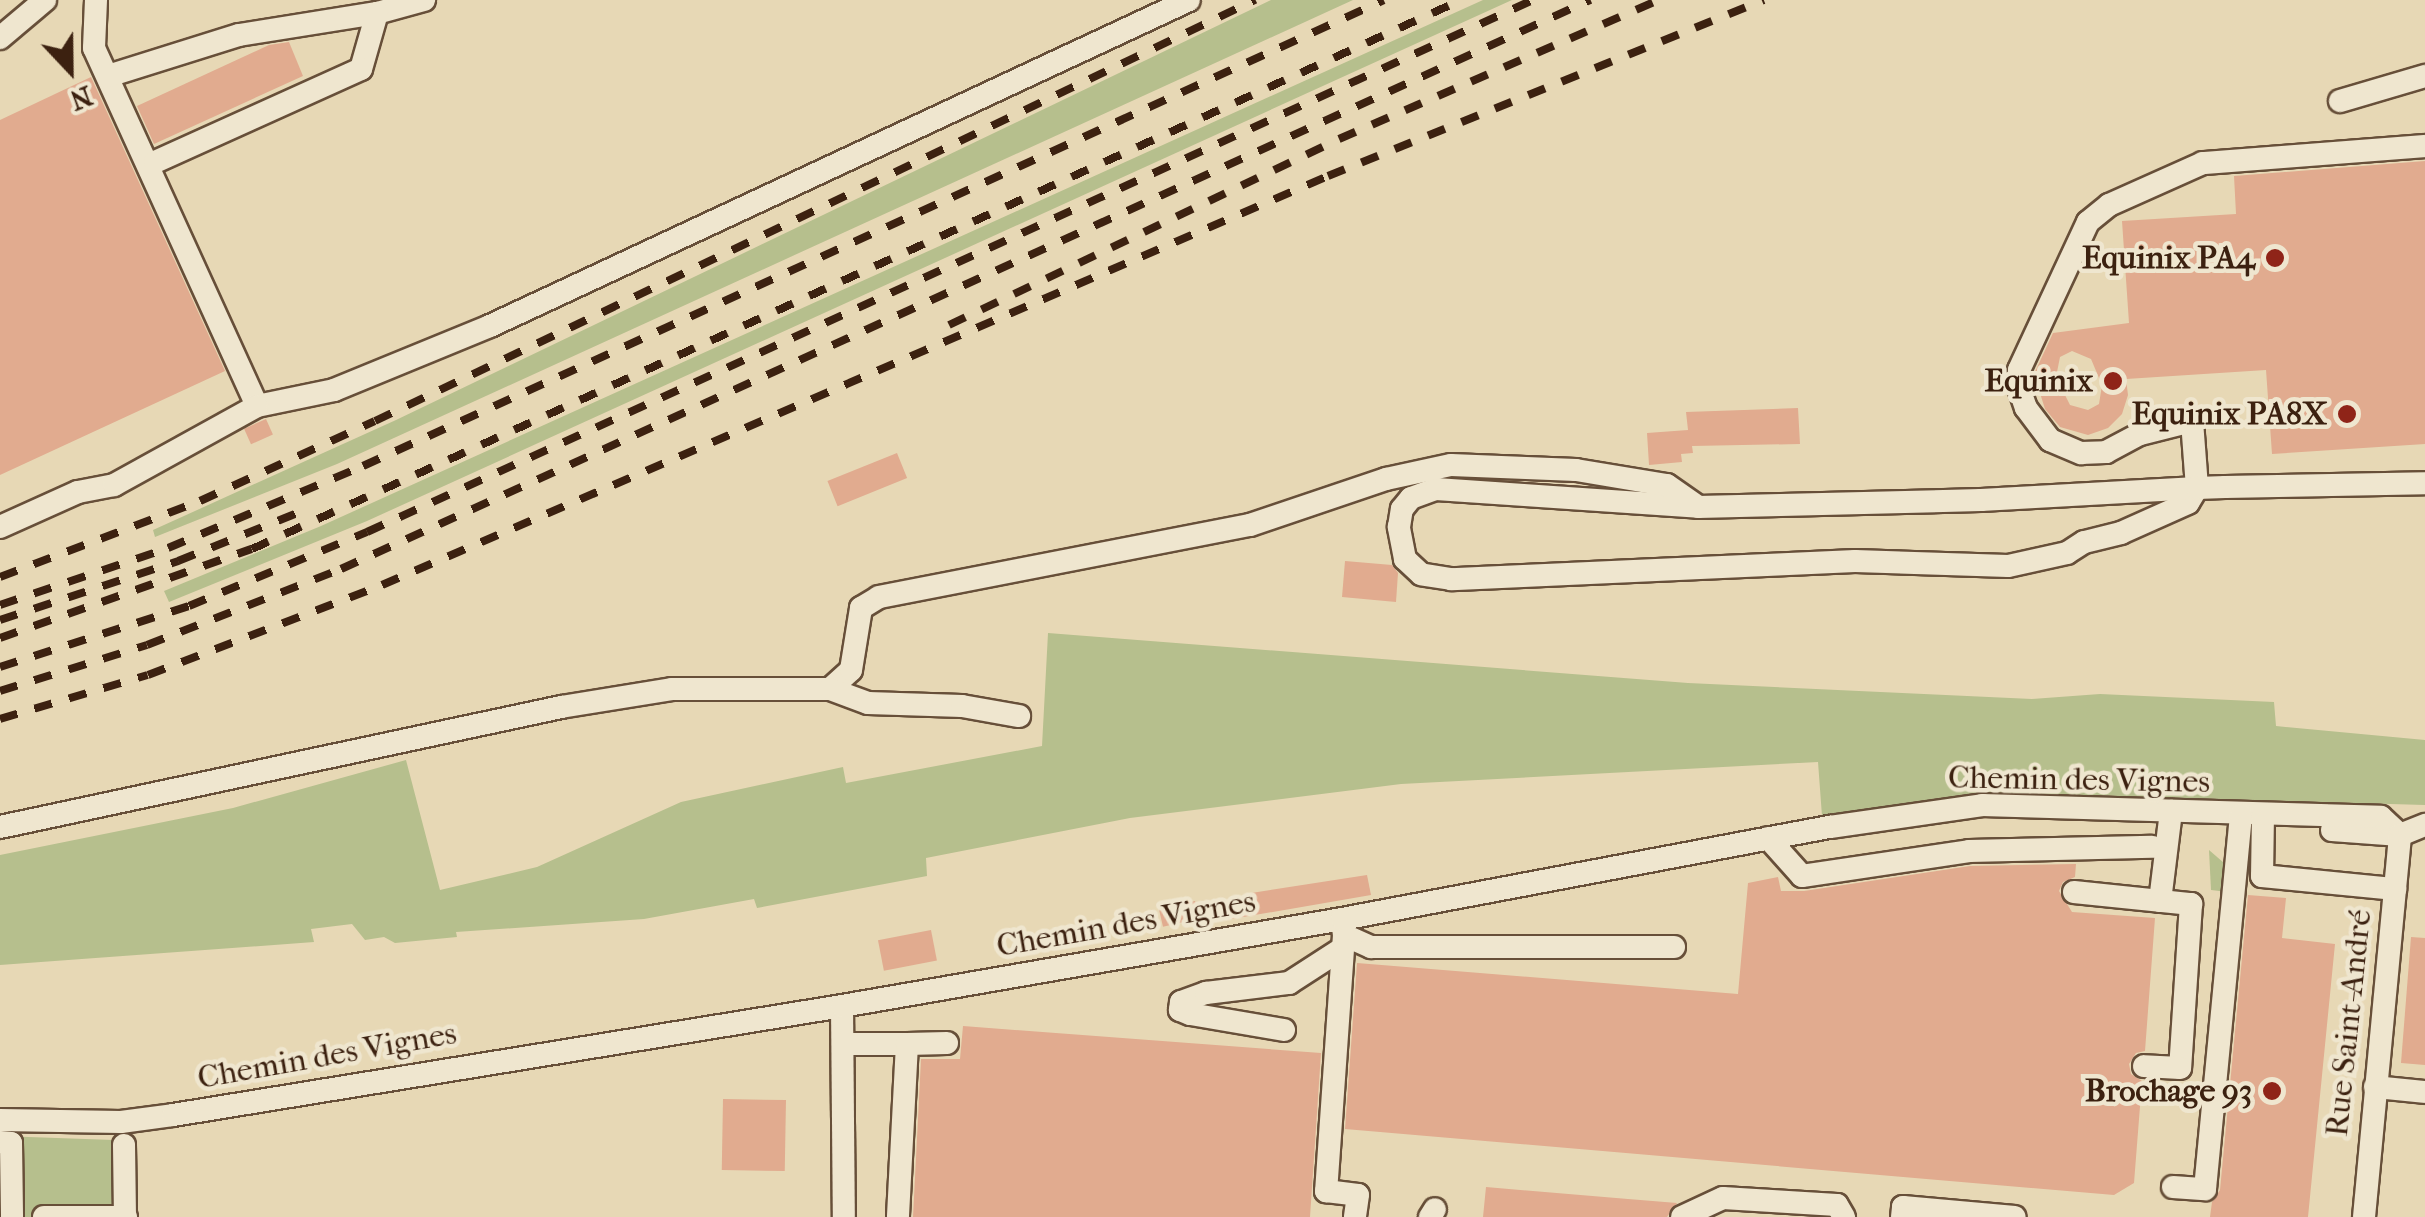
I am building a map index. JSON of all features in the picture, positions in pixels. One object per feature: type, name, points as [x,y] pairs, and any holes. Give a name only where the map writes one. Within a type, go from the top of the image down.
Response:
[{"type":"street","points":[[0,38],[45,0]]},
{"type":"street","points":[[96,0],[94,48],[257,406]]},
{"type":"street","points":[[108,76],[239,35],[376,13],[424,0]]},
{"type":"street","points":[[0,527],[78,492],[114,484],[257,406],[334,390],[490,326],[1188,0]]},
{"type":"street","points":[[156,162],[361,68],[376,13]]},
{"type":"street","points":[[2340,101],[2425,76]]},
{"type":"street","points":[[2425,146],[2204,163],[2110,205],[2088,222],[2020,370],[2018,385],[2026,408],[2050,440],[2080,453],[2106,452],[2140,434],[2192,421],[2197,488],[2188,503],[2154,520],[2084,542],[2042,562],[2008,566],[1855,561],[1450,578],[1420,574],[1405,559],[1399,527],[1402,509],[1410,498],[1436,489],[1698,507],[1980,500],[2197,488],[2425,482]]},
{"type":"street","points":[[830,689],[851,670],[861,608],[878,597],[1250,524],[1386,479],[1451,465],[1576,470],[1667,485],[1698,507]]},
{"type":"street","points":[[0,827],[561,707],[672,689],[830,689],[868,703],[962,706],[1018,716]]},
{"type":"street","name":"Chemin des Vignes","points":[[0,1120],[121,1122],[172,1115],[842,1006],[1343,934],[1768,838],[1982,805],[2252,815],[2277,826],[2400,834],[2425,825]]},
{"type":"street","points":[[2154,900],[2152,847],[2162,810]]},
{"type":"street","points":[[2154,900],[2162,810]]},
{"type":"street","points":[[2252,815],[2262,876],[2395,889]]},
{"type":"street","points":[[2174,1187],[2205,1189],[2252,815]]},
{"type":"street","name":"Rue Saint-André","points":[[2364,1217],[2400,834]]},
{"type":"street","points":[[1768,838],[1802,876],[1969,851],[2152,847]]},
{"type":"street","points":[[2074,892],[2191,904],[2180,1068],[2144,1066]]},
{"type":"street","points":[[1343,934],[1371,948],[1674,947]]},
{"type":"street","points":[[1284,1030],[1190,1014],[1180,1010],[1181,1002],[1206,993],[1289,983],[1343,934]]},
{"type":"street","points":[[1343,934],[1326,1191],[1358,1195],[1356,1217]]},
{"type":"street","points":[[842,1006],[844,1217]]},
{"type":"street","points":[[842,1044],[947,1043]]},
{"type":"street","points":[[898,1217],[907,1044]]},
{"type":"street","points":[[2375,1087],[2425,1092]]},
{"type":"street","points":[[0,1142],[11,1142],[12,1217]]},
{"type":"street","points":[[44,1217],[126,1216],[124,1145]]},
{"type":"street","points":[[1682,1217],[1723,1198],[1837,1205],[1844,1217]]},
{"type":"street","points":[[1902,1217],[1903,1207],[2015,1217]]},
{"type":"green space","points":[[1271,0],[1353,0],[337,464],[155,537],[153,530],[396,420]]},
{"type":"green space","points":[[1483,0],[1512,0],[367,521],[169,602],[164,591],[321,526]]},
{"type":"green space","points":[[1048,633],[1688,683],[2032,699],[2100,694],[2274,702],[2276,726],[2425,740],[2425,805],[1981,792],[1822,816],[1818,762],[1401,784],[1130,818],[926,858],[927,876],[757,908],[754,899],[644,919],[456,932],[457,937],[395,943],[384,937],[365,940],[352,924],[311,929],[314,942],[0,965],[0,855],[233,808],[406,760],[440,890],[537,867],[681,802],[843,767],[846,783],[1042,746]]},
{"type":"green space","points":[[2209,850],[2224,863],[2228,892],[2211,890]]},
{"type":"green space","points":[[0,1136],[128,1140],[125,1217],[0,1217]]},
{"type":"building","points":[[289,42],[303,76],[154,144],[137,106],[269,45]]},
{"type":"building","points":[[91,77],[225,371],[0,475],[0,120]]},
{"type":"building","name":"Equinix PA4","points":[[2425,161],[2425,444],[2272,454],[2266,370],[2126,379],[2128,395],[2122,414],[2108,428],[2088,435],[2060,427],[2045,409],[2034,374],[2053,333],[2129,323],[2122,221],[2236,214],[2234,176]],"holes":[[[2072,351],[2091,359],[2102,385],[2099,404],[2088,410],[2070,405],[2056,377],[2060,357]]]},
{"type":"building","points":[[1798,408],[1800,444],[1692,446],[1693,453],[1681,454],[1682,462],[1649,465],[1647,433],[1688,430],[1686,412]]},
{"type":"building","points":[[266,419],[273,435],[251,444],[244,429]]},
{"type":"building","points":[[897,453],[907,478],[838,506],[827,481]]},
{"type":"building","points":[[1345,561],[1392,565],[1398,573],[1396,602],[1342,597]]},
{"type":"building","points":[[2076,864],[2075,877],[2063,882],[2059,891],[2072,912],[2155,918],[2145,1051],[2136,1053],[2129,1064],[2131,1074],[2142,1081],[2134,1183],[2114,1195],[1345,1129],[1357,963],[1738,994],[1748,883],[1778,877],[1781,891],[1804,891],[1970,866]]},
{"type":"building","points":[[1367,875],[1371,895],[1220,921],[1245,894]]},
{"type":"building","name":"Brochage 93","points":[[2248,895],[2286,898],[2282,938],[2335,944],[2308,1217],[2210,1217],[2212,1202],[2220,1190]]},
{"type":"building","points":[[1195,901],[1199,919],[1163,927],[1159,909]]},
{"type":"building","points":[[931,930],[937,960],[884,971],[878,940]]},
{"type":"building","points":[[2411,937],[2425,938],[2425,1065],[2401,1063]]},
{"type":"building","points":[[963,1026],[1321,1053],[1310,1217],[913,1217],[921,1059],[960,1059]]},
{"type":"building","points":[[723,1099],[786,1100],[785,1171],[722,1170]]},
{"type":"building","points":[[1486,1187],[1677,1203],[1667,1217],[1483,1217]]},
{"type":"railway","points":[[0,577],[200,501],[375,421],[1255,0]]},
{"type":"railway","points":[[0,605],[168,548],[363,466],[1384,0]]},
{"type":"railway","points":[[0,638],[252,549],[1461,0]]},
{"type":"railway","points":[[0,667],[189,606],[367,532],[1533,0]]},
{"type":"railway","points":[[0,691],[147,645],[341,569],[1590,0]]},
{"type":"railway","points":[[949,325],[1339,139],[1659,0]]},
{"type":"railway","points":[[0,719],[148,675],[382,585],[1328,176],[1764,0]]},
{"type":"railway","points":[[0,620],[178,561],[310,508]]},
{"type":"place","name":"Equinix PA4","points":[[2275,258]]},
{"type":"place","name":"Equinix","points":[[2113,381]]},
{"type":"place","name":"Equinix PA8X","points":[[2347,414]]},
{"type":"place","name":"Brochage 93","points":[[2272,1091]]}]
